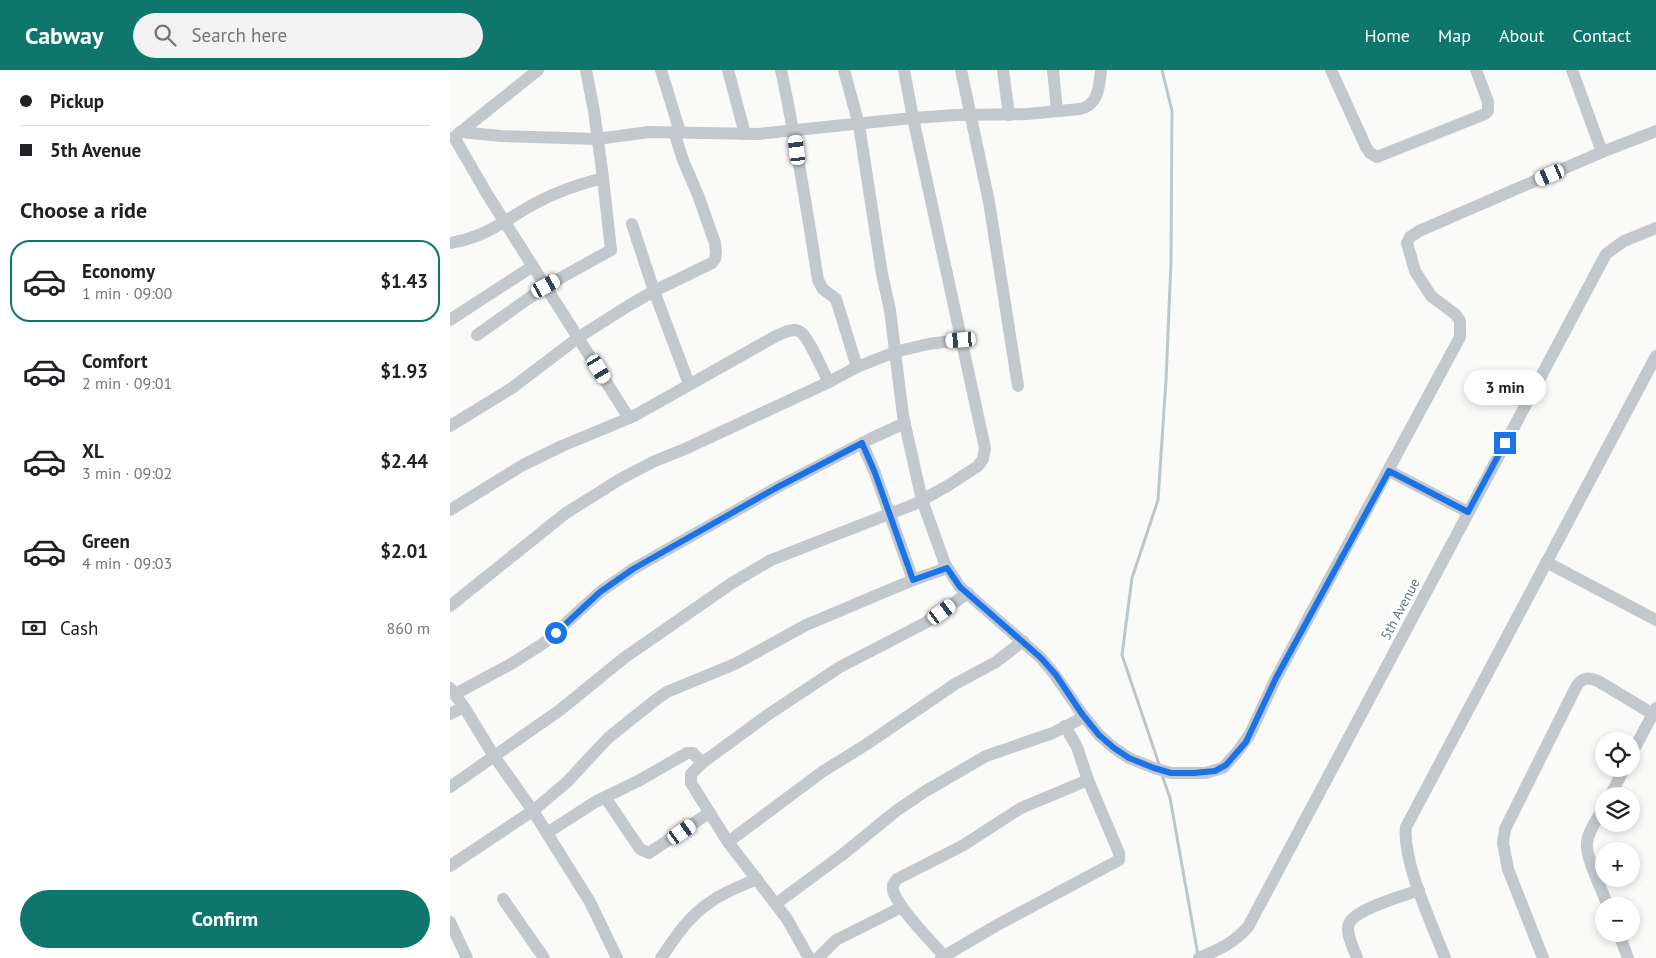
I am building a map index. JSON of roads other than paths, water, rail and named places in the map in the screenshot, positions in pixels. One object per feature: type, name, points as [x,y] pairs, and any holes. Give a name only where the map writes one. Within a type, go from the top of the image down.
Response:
[{"type":"street","points":[[454,136],[538,70]]},
{"type":"street","points":[[477,335],[546,286],[611,250],[594,111],[586,70]]},
{"type":"street","points":[[450,426],[512,388],[579,337],[654,291],[712,263],[715,259],[716,253],[708,221],[683,160],[661,70]]},
{"type":"street","points":[[728,70],[745,134]]},
{"type":"street","points":[[781,70],[794,131],[818,280],[823,289],[836,299],[857,367]]},
{"type":"street","points":[[844,70],[859,125],[882,274],[890,310],[905,423],[922,500],[947,568],[960,587],[1041,658],[1056,675],[1084,717],[1099,735],[1129,758],[1171,773],[1205,773],[1223,768],[1246,742],[1276,678],[1460,337],[1460,321],[1456,314],[1431,296],[1414,271],[1408,246],[1410,237],[1419,231],[1602,152],[1656,131]]},
{"type":"street","points":[[450,787],[560,710],[624,658],[738,579],[771,560],[922,500],[949,486],[978,466],[985,448],[904,70]]},
{"type":"street","points":[[961,70],[989,202],[1018,386]]},
{"type":"street","points":[[1003,70],[1009,115]]},
{"type":"street","points":[[1052,70],[1057,111]]},
{"type":"street","points":[[454,136],[597,139],[649,132],[745,134],[859,125],[913,118],[1009,115],[1080,110],[1091,106],[1097,94],[1101,70]]},
{"type":"street","points":[[1331,70],[1366,147],[1370,154],[1377,157],[1485,114],[1488,111],[1488,102],[1476,70]]},
{"type":"street","points":[[1572,70],[1602,152]]},
{"type":"street","points":[[454,136],[505,222],[629,418]]},
{"type":"street","points":[[450,244],[475,237],[505,222],[534,204],[576,184],[603,178]]},
{"type":"street","points":[[632,224],[654,291],[689,384]]},
{"type":"street","name":"5th Avenue","points":[[1199,958],[1226,946],[1242,933],[1254,916],[1606,254],[1624,241],[1656,228]]},
{"type":"street","points":[[450,320],[533,266]]},
{"type":"street","points":[[450,510],[484,488],[546,453],[629,418],[776,336],[792,330],[801,332],[804,336],[828,382]]},
{"type":"street","points":[[450,606],[566,513],[622,478],[857,367],[895,352],[928,344],[961,340]]},
{"type":"street","points":[[1444,958],[1407,851],[1405,835],[1408,821],[1656,356]]},
{"type":"street","points":[[617,958],[590,902],[533,811],[494,756],[452,691],[511,664],[544,643],[600,592],[633,569],[776,488],[905,423]]},
{"type":"street","points":[[862,443],[875,473],[913,580]]},
{"type":"street","points":[[1389,471],[1468,512]]},
{"type":"street","points":[[1546,562],[1656,620]]},
{"type":"street","points":[[450,866],[533,811],[567,782],[608,738],[667,692],[737,663],[806,625],[913,580],[947,568]]},
{"type":"street","points":[[809,958],[777,903],[728,842],[694,789],[690,778],[694,770],[702,763],[769,714],[840,667],[925,623],[968,593]]},
{"type":"street","points":[[728,842],[822,772],[955,684],[996,662],[1023,642]]},
{"type":"street","points":[[1543,958],[1508,869],[1504,854],[1504,837],[1514,810],[1576,687],[1583,679],[1589,677],[1598,681],[1654,711],[1640,738]]},
{"type":"street","points":[[450,714],[464,707]]},
{"type":"street","points":[[777,903],[896,811],[924,792],[986,756],[1032,740],[1084,717]]},
{"type":"street","points":[[1065,726],[1077,747],[1088,780],[1119,853],[1118,862],[999,924],[942,957],[902,907],[893,891],[893,883],[896,879],[962,846],[1021,808],[1088,780]]},
{"type":"street","points":[[547,833],[605,797],[640,780],[687,753],[693,753],[702,763]]},
{"type":"street","points":[[605,797],[640,849],[649,853],[709,813]]},
{"type":"street","points":[[1595,824],[1589,835],[1587,847],[1605,897]]},
{"type":"street","points":[[661,958],[686,924],[708,903],[725,893],[757,879]]},
{"type":"street","points":[[1357,958],[1349,934],[1348,924],[1351,920],[1363,911],[1419,890]]},
{"type":"street","points":[[503,899],[544,958]]},
{"type":"street","points":[[818,958],[836,940],[902,907]]},
{"type":"street","points":[[450,922],[467,958]]},
{"type":"street","points":[[1622,942],[1628,958]]},
{"type":"waterway","points":[[1160,767],[1122,655],[1132,578],[1158,500],[1171,262],[1172,111],[1162,70]]},
{"type":"waterway","points":[[1162,775],[1170,798],[1198,955]]}]
